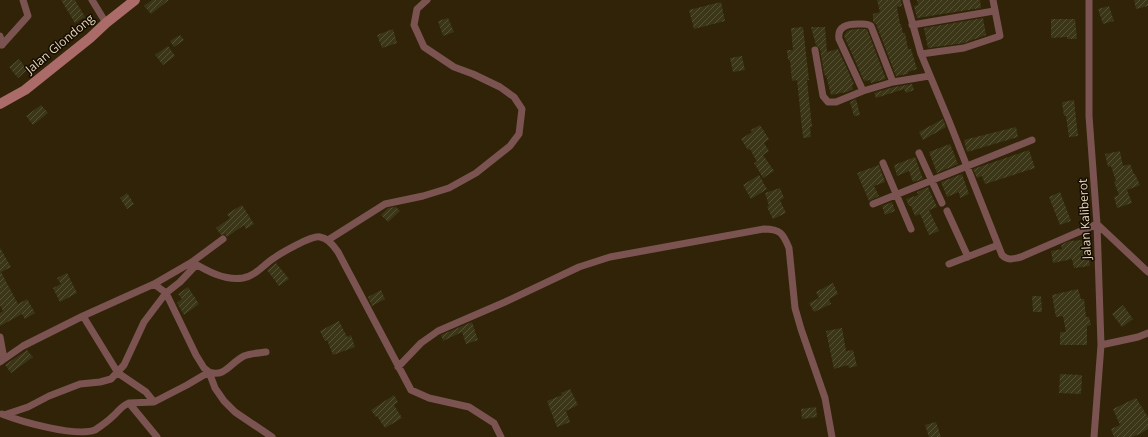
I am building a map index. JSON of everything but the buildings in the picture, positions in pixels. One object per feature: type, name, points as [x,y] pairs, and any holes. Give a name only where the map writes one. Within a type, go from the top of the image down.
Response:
[{"type":"main road","name":"Jalan Glondong","points":[[0,104],[25,90],[135,0]]},
{"type":"street","points":[[1,45],[28,16],[23,0]]},
{"type":"street","points":[[92,0],[106,23]]},
{"type":"street","points":[[328,240],[385,204],[423,196],[448,188],[476,173],[510,146],[519,134],[522,108],[514,97],[494,84],[454,67],[424,46],[414,25],[418,9],[427,0]]},
{"type":"street","points":[[906,0],[912,25],[929,76],[949,121],[1002,255],[1006,258],[1015,258],[1097,224],[1148,272]]},
{"type":"street","points":[[921,54],[964,48],[1000,36],[993,0]]},
{"type":"street","name":"Jalan Kaliberot","points":[[1089,0],[1089,116],[1097,224],[1101,345],[1093,436]]},
{"type":"street","points":[[912,25],[994,11]]},
{"type":"street","points":[[863,91],[839,39],[839,32],[841,28],[848,24],[865,24],[871,26],[893,82]]},
{"type":"street","points":[[0,36],[1,45]]},
{"type":"street","points":[[814,50],[821,92],[825,100],[828,102],[836,102],[863,91],[893,82],[929,76]]},
{"type":"street","points":[[872,204],[1032,140]]},
{"type":"street","points":[[919,153],[942,203]]},
{"type":"street","points":[[883,163],[911,229]]},
{"type":"street","points":[[947,211],[968,257]]},
{"type":"street","points":[[398,367],[421,343],[438,331],[505,302],[579,267],[610,257],[764,229],[774,229],[780,233],[789,248],[795,308],[825,398],[832,437]]},
{"type":"street","points":[[194,264],[214,274],[228,278],[243,278],[254,274],[273,258],[313,237],[321,237],[328,240],[338,252],[410,390],[429,398],[469,407],[494,423],[501,437]]},
{"type":"street","points":[[2,414],[28,407],[49,396],[80,384],[107,381],[118,373],[124,365],[144,322],[166,293],[180,282],[194,264],[223,239]]},
{"type":"street","points":[[949,264],[998,245]]},
{"type":"street","points":[[0,337],[2,360],[23,346],[83,316],[194,264]]},
{"type":"street","points":[[154,284],[166,293],[196,355],[209,372],[215,388],[224,401],[235,412],[272,437]]},
{"type":"street","points":[[83,316],[118,373],[146,392],[154,402]]},
{"type":"street","points":[[1101,345],[1138,337],[1148,333]]},
{"type":"street","points":[[2,414],[30,425],[77,435],[93,431],[112,418],[122,407],[129,403],[154,402],[209,372],[215,374],[221,373],[245,355],[266,352]]},
{"type":"street","points":[[129,403],[157,437]]}]
